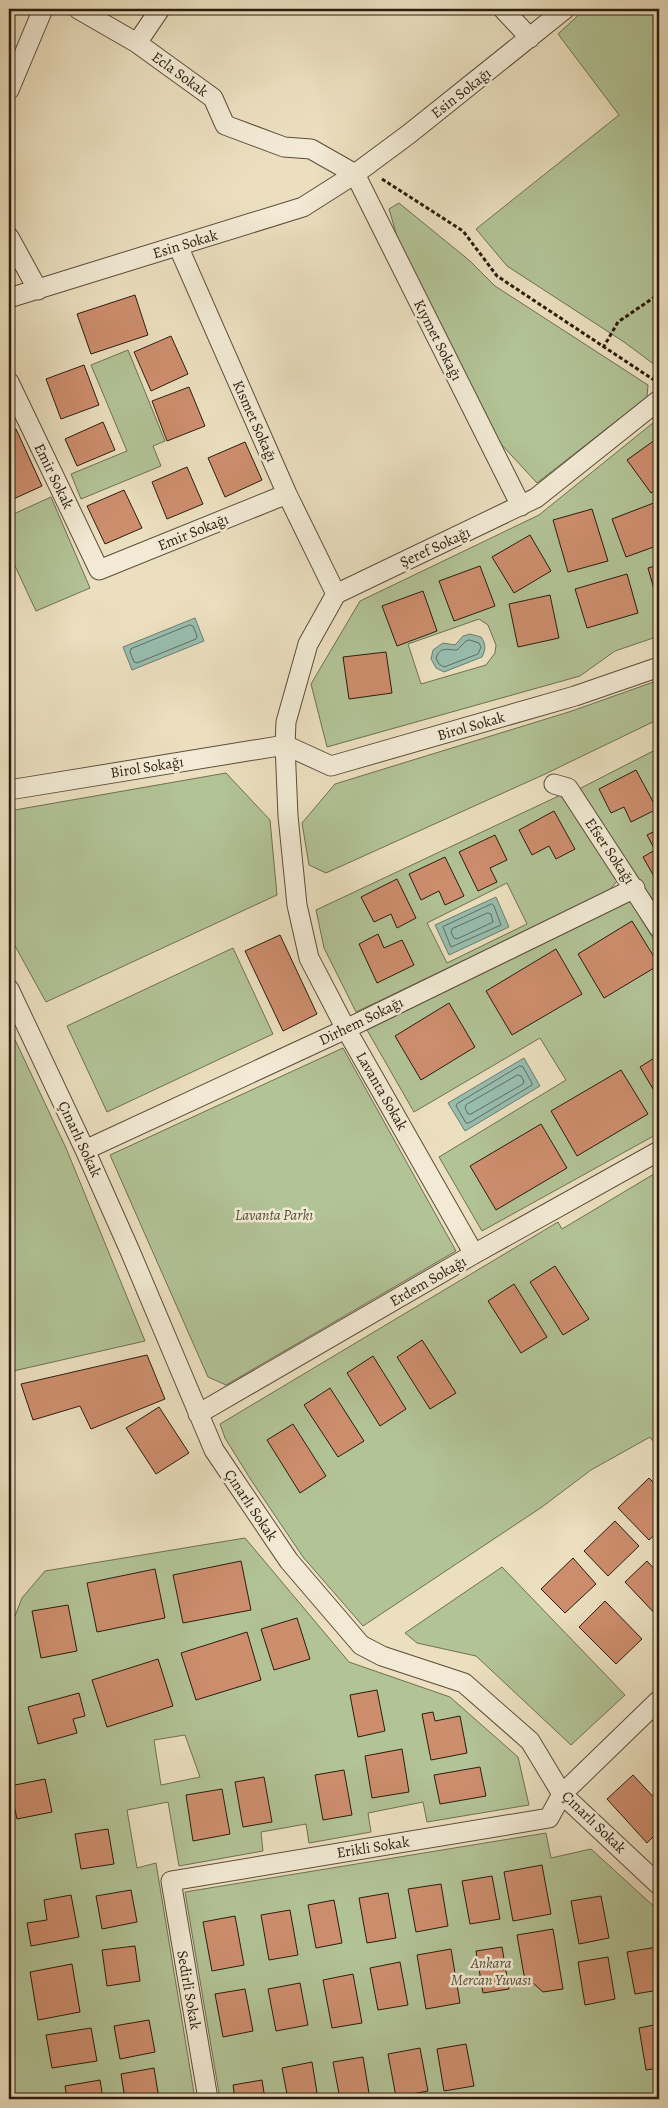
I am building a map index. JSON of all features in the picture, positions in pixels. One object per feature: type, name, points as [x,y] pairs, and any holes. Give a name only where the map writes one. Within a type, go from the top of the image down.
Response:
[{"type":"street","points":[[9,90],[43,9]]},
{"type":"street","name":"Ecla Sokak","points":[[78,9],[137,43],[213,98],[225,125],[284,147],[311,149],[360,170]]},
{"type":"street","points":[[137,43],[160,9]]},
{"type":"street","points":[[502,9],[530,38]]},
{"type":"street","name":"Esin Sokağı","points":[[360,170],[566,9]]},
{"type":"street","name":"Esin Sokak","points":[[9,298],[303,207],[360,170]]},
{"type":"street","name":"Kıymet Sokağı","points":[[360,170],[521,506]]},
{"type":"street","points":[[9,237],[38,290]]},
{"type":"street","name":"Kısmet Sokağı","points":[[178,246],[287,494],[336,594]]},
{"type":"street","name":"Emir Sokak","points":[[9,382],[99,570]]},
{"type":"street","name":"Şeref Sokağı","points":[[336,594],[536,498],[659,400]]},
{"type":"street","name":"Emir Sokağı","points":[[99,570],[287,494]]},
{"type":"street","points":[[285,745],[286,722],[308,644],[336,594]]},
{"type":"street","name":"Birol Sokak","points":[[285,745],[331,766],[576,696],[659,667]]},
{"type":"street","name":"Birol Sokağı","points":[[9,790],[285,745]]},
{"type":"street","name":"Lavanta Sokak","points":[[285,745],[288,816],[298,905],[309,958],[346,1029],[474,1254]]},
{"type":"street","name":"Efser Sokağı","points":[[554,784],[568,788],[635,888],[659,928]]},
{"type":"street","name":"Dirhem Sokağı","points":[[86,1150],[346,1029],[635,888]]},
{"type":"street","name":"Çınarlı Sokak","points":[[9,989],[86,1150],[214,1450],[289,1561],[361,1645],[382,1656],[464,1683],[530,1741],[562,1794],[659,1885]]},
{"type":"street","name":"Erdem Sokağı","points":[[198,1414],[474,1254],[659,1152]]},
{"type":"street","points":[[562,1794],[659,1700]]},
{"type":"street","name":"Erikli Sokak","points":[[170,1881],[549,1818],[562,1794]]},
{"type":"street","name":"Sedirli Sokak","points":[[170,1881],[208,2099]]},
{"type":"path","points":[[360,170],[463,232],[497,276],[603,348],[659,383]]},
{"type":"path","points":[[603,348],[618,322],[659,294]]},
{"type":"green space","points":[[585,9],[659,9],[659,368],[624,342],[507,266],[476,229],[619,115],[558,34]]},
{"type":"green space","points":[[399,203],[470,261],[495,286],[648,385],[647,397],[537,483],[500,443],[398,240],[389,209]]},
{"type":"green space","points":[[128,350],[165,441],[153,446],[161,466],[81,499],[71,474],[127,451],[91,365]]},
{"type":"green space","points":[[659,418],[659,636],[615,651],[580,676],[327,747],[311,684],[360,601],[539,515]],"holes":[[[479,619],[488,625],[496,645],[495,653],[486,665],[421,684],[408,644]]]},
{"type":"green space","points":[[51,497],[90,588],[36,611],[9,553],[9,516]]},
{"type":"green space","points":[[659,680],[659,719],[543,775],[326,873],[309,865],[302,823],[335,784],[572,711]]},
{"type":"green space","points":[[659,748],[659,909],[579,789]]},
{"type":"green space","points":[[226,773],[270,820],[277,895],[46,1002],[9,935],[9,811]]},
{"type":"green space","points":[[565,793],[617,881],[609,891],[356,1012],[324,948],[316,910]],"holes":[[[507,883],[527,924],[447,963],[427,923]]]},
{"type":"green space","points":[[630,901],[659,948],[659,1133],[482,1231],[439,1157],[566,1080],[540,1038],[414,1112],[367,1030]]},
{"type":"green space","points":[[233,948],[273,1034],[107,1112],[67,1026]]},
{"type":"green space","points":[[9,1027],[66,1148],[145,1341],[9,1372]]},
{"type":"green space","name":"Lavanta Parkı","points":[[343,1048],[456,1251],[226,1385],[208,1377],[110,1155]]},
{"type":"green space","points":[[659,1171],[659,1449],[650,1437],[591,1470],[542,1507],[363,1626],[303,1557],[251,1480],[225,1438],[220,1424],[558,1222],[562,1229]]},
{"type":"green space","points":[[245,1538],[349,1662],[450,1697],[518,1757],[529,1805],[427,1822],[423,1802],[368,1813],[371,1832],[309,1843],[306,1824],[261,1832],[263,1851],[179,1866],[168,1802],[127,1810],[137,1868],[156,1863],[195,2099],[9,2099],[9,1626],[11,1626],[22,1598],[45,1571]],"holes":[[[185,1735],[200,1777],[161,1785],[154,1740]]]},
{"type":"green space","points":[[502,1567],[625,1695],[571,1745],[476,1656],[417,1643],[405,1633]]},
{"type":"green space","name":"Ankara Mercan Yuvası","points":[[546,1833],[551,1858],[591,1849],[659,1911],[659,2099],[220,2099],[185,1892]]},
{"type":"water","points":[[195,618],[204,641],[132,670],[123,647]]},
{"type":"water","points":[[470,634],[481,637],[483,640],[485,647],[482,657],[444,672],[436,668],[431,659],[433,650],[443,643],[455,645],[463,636]]},
{"type":"water","points":[[496,897],[509,927],[449,955],[435,925]]},
{"type":"water","points":[[524,1058],[540,1086],[465,1131],[448,1103]]},
{"type":"building","points":[[135,295],[148,335],[91,354],[77,314]]},
{"type":"building","points":[[171,336],[188,374],[151,391],[134,352]]},
{"type":"building","points":[[84,365],[99,405],[61,419],[46,379]]},
{"type":"building","points":[[189,387],[205,426],[167,441],[152,401]]},
{"type":"building","points":[[103,422],[115,450],[77,466],[65,439]]},
{"type":"building","points":[[16,429],[42,486],[9,501],[9,433]]},
{"type":"building","points":[[659,437],[659,487],[651,493],[627,460]]},
{"type":"building","points":[[245,442],[262,480],[225,497],[208,458]]},
{"type":"building","points":[[187,467],[203,504],[167,519],[152,482]]},
{"type":"building","points":[[124,490],[142,528],[105,544],[87,506]]},
{"type":"building","points":[[659,501],[659,545],[626,557],[612,519]]},
{"type":"building","points":[[592,509],[608,561],[568,572],[553,520]]},
{"type":"building","points":[[530,535],[551,571],[514,593],[492,557]]},
{"type":"building","points":[[659,565],[659,607],[648,568]]},
{"type":"building","points":[[480,566],[495,606],[454,621],[439,581]]},
{"type":"building","points":[[627,574],[638,613],[587,628],[575,589]]},
{"type":"building","points":[[423,591],[437,631],[397,646],[382,606]]},
{"type":"building","points":[[550,595],[559,638],[518,647],[509,604]]},
{"type":"building","points":[[386,652],[392,693],[349,699],[343,657]]},
{"type":"building","points":[[636,770],[657,809],[631,822],[624,807],[611,813],[599,789]]},
{"type":"building","points":[[554,811],[575,849],[556,859],[549,846],[532,855],[519,830]]},
{"type":"building","points":[[659,829],[659,878],[656,880],[643,857],[655,850],[647,835]]},
{"type":"building","points":[[495,835],[507,860],[490,868],[497,882],[478,891],[459,852]]},
{"type":"building","points":[[445,857],[464,896],[445,905],[439,891],[421,900],[409,874]]},
{"type":"building","points":[[397,879],[416,918],[397,928],[391,914],[374,922],[361,897]]},
{"type":"building","points":[[632,921],[659,965],[604,998],[578,954]]},
{"type":"building","points":[[378,934],[384,948],[402,940],[414,965],[377,983],[359,944]]},
{"type":"building","points":[[280,935],[317,1014],[283,1031],[245,951]]},
{"type":"building","points":[[556,949],[582,994],[512,1035],[486,991]]},
{"type":"building","points":[[449,1003],[475,1047],[421,1080],[395,1036]]},
{"type":"building","points":[[659,1055],[659,1099],[640,1067]]},
{"type":"building","points":[[621,1070],[648,1114],[577,1156],[551,1111]]},
{"type":"building","points":[[541,1124],[567,1168],[496,1210],[470,1166]]},
{"type":"building","points":[[555,1266],[589,1319],[563,1335],[530,1282]]},
{"type":"building","points":[[514,1284],[547,1337],[521,1353],[488,1301]]},
{"type":"building","points":[[422,1340],[456,1393],[430,1409],[397,1357]]},
{"type":"building","points":[[147,1355],[165,1399],[91,1429],[80,1406],[33,1420],[21,1384]]},
{"type":"building","points":[[373,1356],[406,1409],[380,1426],[347,1373]]},
{"type":"building","points":[[330,1388],[364,1441],[338,1457],[304,1405]]},
{"type":"building","points":[[159,1407],[189,1453],[156,1474],[126,1428]]},
{"type":"building","points":[[293,1424],[326,1476],[300,1493],[267,1440]]},
{"type":"building","points":[[649,1478],[659,1488],[659,1531],[649,1540],[618,1508]]},
{"type":"building","points":[[615,1521],[639,1546],[608,1576],[584,1551]]},
{"type":"building","points":[[573,1558],[596,1584],[565,1613],[541,1589]]},
{"type":"building","points":[[241,1561],[251,1610],[183,1623],[173,1575]]},
{"type":"building","points":[[647,1561],[659,1574],[659,1618],[625,1582]]},
{"type":"building","points":[[155,1569],[165,1618],[97,1632],[87,1583]]},
{"type":"building","points":[[605,1601],[642,1639],[616,1664],[579,1627]]},
{"type":"building","points":[[68,1605],[77,1651],[41,1658],[32,1611]]},
{"type":"building","points":[[297,1618],[310,1659],[274,1670],[261,1629]]},
{"type":"building","points":[[247,1632],[261,1680],[196,1700],[181,1653]]},
{"type":"building","points":[[158,1659],[173,1706],[107,1727],[92,1680]]},
{"type":"building","points":[[377,1690],[385,1731],[358,1737],[350,1695]]},
{"type":"building","points":[[79,1693],[85,1716],[73,1719],[77,1733],[38,1744],[28,1707]]},
{"type":"building","points":[[433,1712],[435,1721],[460,1716],[467,1753],[431,1760],[422,1714]]},
{"type":"building","points":[[402,1749],[409,1792],[372,1798],[365,1756]]},
{"type":"building","points":[[480,1767],[486,1796],[440,1804],[434,1775]]},
{"type":"building","points":[[344,1770],[352,1815],[323,1820],[315,1775]]},
{"type":"building","points":[[633,1775],[659,1803],[659,1831],[647,1843],[607,1799]]},
{"type":"building","points":[[264,1777],[272,1822],[243,1827],[235,1782]]},
{"type":"building","points":[[45,1779],[52,1812],[17,1819],[10,1786]]},
{"type":"building","points":[[222,1789],[230,1834],[193,1841],[186,1795]]},
{"type":"building","points":[[108,1829],[114,1864],[81,1869],[75,1834]]},
{"type":"building","points":[[542,1865],[551,1914],[513,1921],[504,1872]]},
{"type":"building","points":[[492,1876],[500,1919],[470,1924],[462,1881]]},
{"type":"building","points":[[441,1884],[448,1926],[416,1932],[408,1889]]},
{"type":"building","points":[[131,1890],[137,1922],[102,1929],[96,1896]]},
{"type":"building","points":[[388,1893],[396,1938],[367,1943],[359,1898]]},
{"type":"building","points":[[71,1895],[79,1937],[31,1946],[27,1923],[47,1920],[44,1900]]},
{"type":"building","points":[[601,1896],[609,1938],[579,1944],[571,1901]]},
{"type":"building","points":[[334,1900],[342,1943],[316,1948],[308,1905]]},
{"type":"building","points":[[290,1910],[298,1955],[269,1960],[261,1915]]},
{"type":"building","points":[[235,1916],[244,1965],[212,1971],[203,1922]]},
{"type":"building","points":[[553,1929],[563,1989],[543,1992],[524,1975],[517,1935]]},
{"type":"building","points":[[135,1946],[140,1981],[107,1986],[102,1950]]},
{"type":"building","points":[[502,1947],[509,1989],[483,1993],[476,1951]]},
{"type":"building","points":[[657,1947],[659,1990],[635,1994],[627,1952]]},
{"type":"building","points":[[451,1949],[460,2003],[426,2009],[417,1955]]},
{"type":"building","points":[[608,1957],[615,1999],[585,2005],[578,1962]]},
{"type":"building","points":[[400,1962],[408,2005],[378,2010],[370,1968]]},
{"type":"building","points":[[72,1964],[80,2012],[38,2020],[30,1972]]},
{"type":"building","points":[[353,1974],[362,2023],[332,2028],[323,1980]]},
{"type":"building","points":[[300,1983],[308,2025],[276,2031],[268,1989]]},
{"type":"building","points":[[245,1989],[253,2031],[223,2037],[215,1994]]},
{"type":"building","points":[[149,2020],[155,2052],[120,2059],[114,2026]]},
{"type":"building","points":[[659,2024],[659,2068],[646,2070],[639,2028]]},
{"type":"building","points":[[91,2028],[97,2061],[52,2068],[46,2035]]},
{"type":"building","points":[[466,2044],[474,2086],[444,2091],[437,2049]]},
{"type":"building","points":[[420,2048],[428,2091],[396,2097],[388,2054]]},
{"type":"building","points":[[363,2057],[370,2099],[340,2099],[333,2062]]},
{"type":"building","points":[[312,2062],[318,2099],[288,2099],[282,2068]]},
{"type":"building","points":[[154,2068],[159,2099],[125,2099],[121,2074]]},
{"type":"building","points":[[100,2080],[103,2099],[67,2099],[65,2086]]},
{"type":"building","points":[[262,2080],[265,2099],[235,2099],[233,2085]]}]
